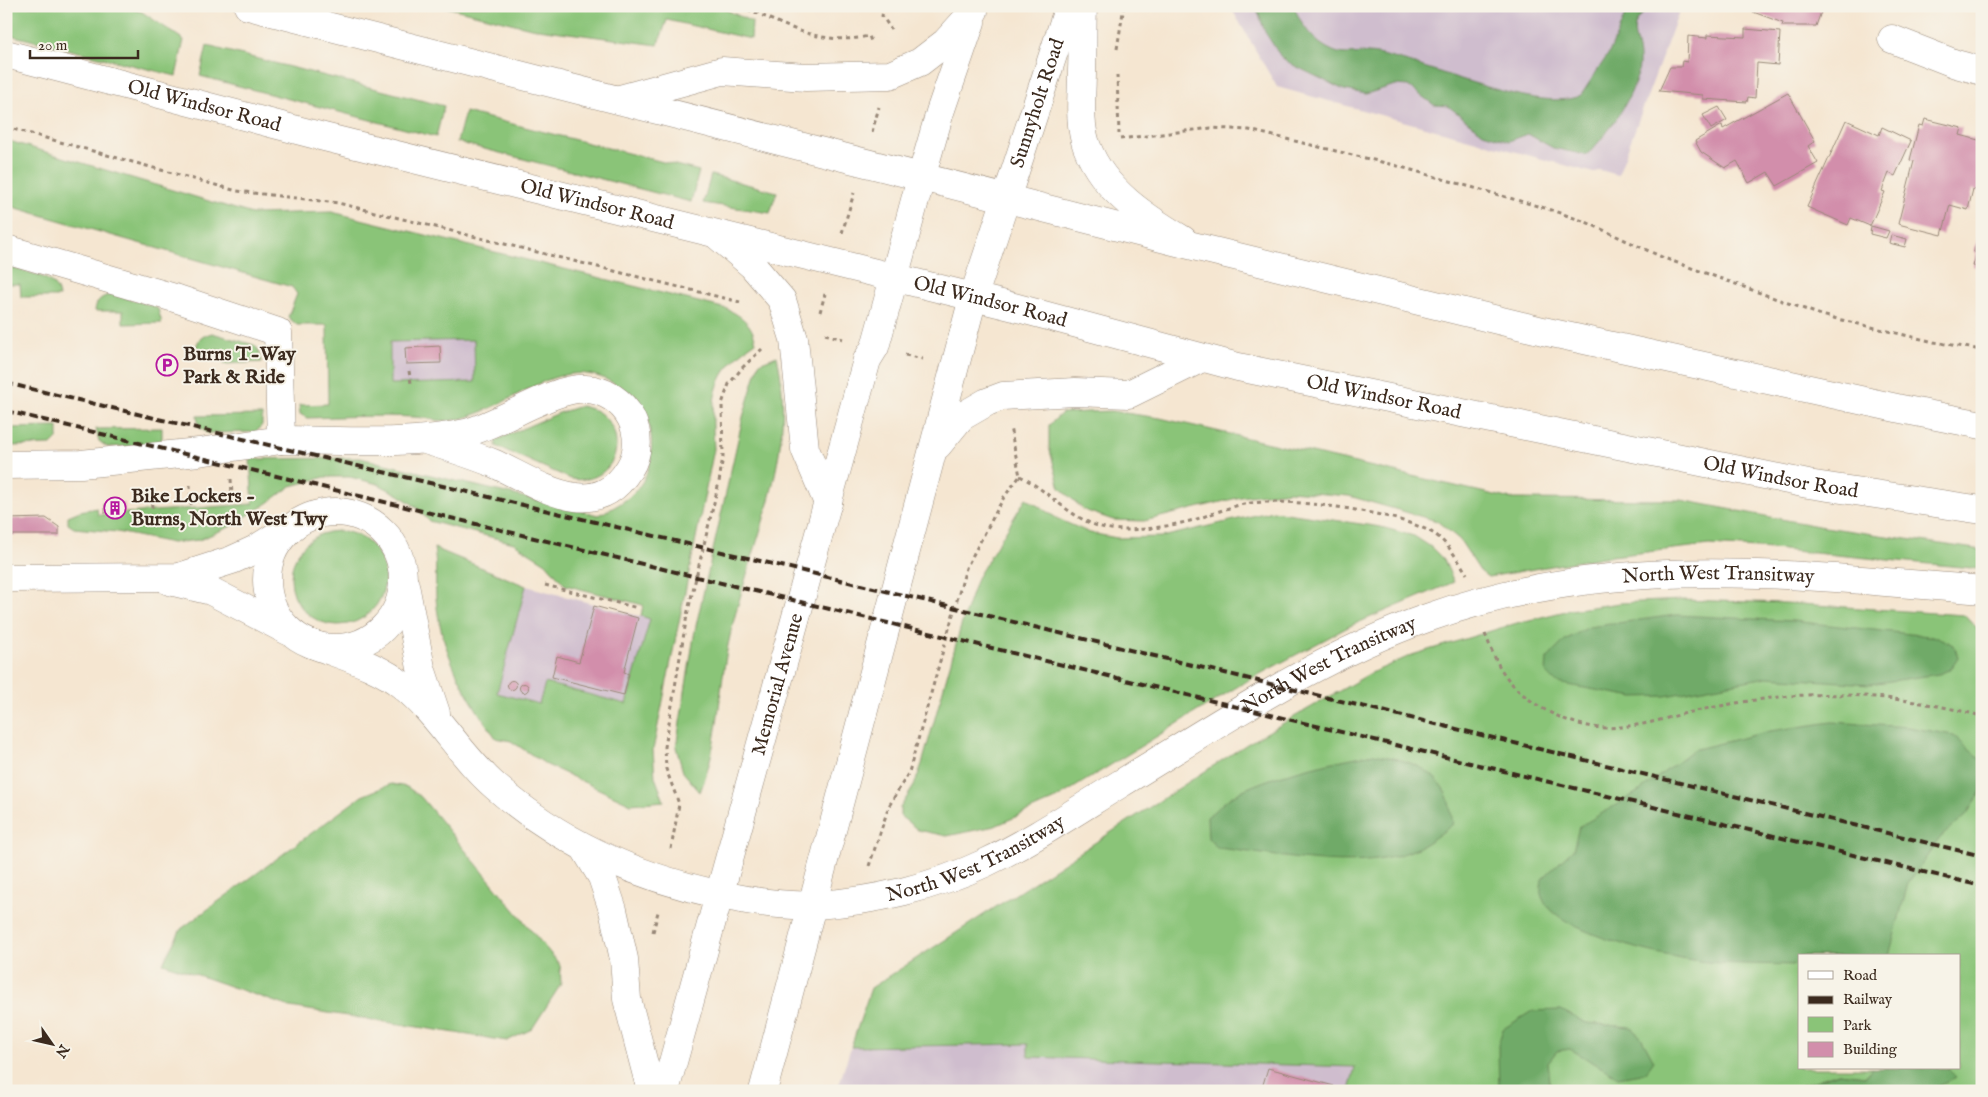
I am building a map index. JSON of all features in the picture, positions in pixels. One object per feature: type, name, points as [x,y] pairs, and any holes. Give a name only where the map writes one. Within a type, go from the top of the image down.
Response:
[{"type":"main road","points":[[248,6],[620,99],[921,178],[1543,331],[1901,410],[1982,425]]},
{"type":"main road","name":"Sunnyholt Road","points":[[974,298],[1069,6]]},
{"type":"main road","points":[[1082,6],[1081,97],[1086,146],[1099,172],[1122,198],[1154,223],[1193,246]]},
{"type":"main road","points":[[620,99],[722,71],[806,77],[890,75],[920,62],[946,42],[975,9]]},
{"type":"main road","points":[[921,178],[940,112],[975,9]]},
{"type":"main road","points":[[1892,39],[1956,64],[1982,71]]},
{"type":"main road","name":"Old Windsor Road","points":[[6,54],[324,137],[974,298],[1202,358],[1566,436],[1808,484],[1982,510]]},
{"type":"main road","name":"Memorial Avenue","points":[[665,1091],[867,360],[875,347],[921,178]]},
{"type":"main road","points":[[717,235],[752,265],[782,300],[794,339],[805,449],[828,503]]},
{"type":"main road","points":[[6,249],[178,299],[278,332],[281,440]]},
{"type":"main road","points":[[763,1091],[935,448],[954,367],[974,298]]},
{"type":"main road","points":[[935,448],[961,417],[987,402],[1003,396],[1075,392],[1129,394],[1202,358]]},
{"type":"main road","points":[[6,465],[81,464],[199,452],[281,440],[425,440],[467,432],[496,423],[571,389],[585,388],[600,391],[622,406],[631,418],[637,434],[637,448],[632,464],[624,478],[610,490],[595,497],[576,498],[556,493],[464,452],[425,440]]},
{"type":"main road","points":[[6,578],[158,578],[194,574],[254,550],[312,515],[346,512],[362,517],[376,525],[389,537],[397,552],[402,568],[421,668],[441,726]]},
{"type":"main road","points":[[297,523],[284,536],[274,552],[268,569],[267,588],[272,606],[282,622],[303,639],[330,648],[348,646],[366,640],[381,630],[392,617],[400,601],[403,585],[402,568]]},
{"type":"main road","name":"North West Transitway","points":[[585,849],[641,874],[720,895],[776,903],[814,905],[915,889],[981,865],[1053,826],[1281,686],[1347,652],[1424,618],[1475,602],[1577,581],[1656,574],[1720,572],[1799,574],[1982,590]]},
{"type":"main road","points":[[158,578],[211,591],[303,639],[382,671],[401,684],[441,726],[463,755],[493,784],[551,830],[585,849],[602,878],[613,910],[624,959],[627,1000],[651,1091]]},
{"type":"path","points":[[740,6],[809,34],[849,41],[869,36],[874,53]]},
{"type":"path","points":[[884,6],[882,16],[890,29]]},
{"type":"path","points":[[1117,57],[1124,6]]},
{"type":"path","points":[[1117,72],[1119,140],[1211,128],[1249,130],[1356,156],[1548,209],[1586,222],[1664,258],[1821,315],[1934,342],[1982,350]]},
{"type":"path","points":[[819,315],[879,106]]},
{"type":"path","points":[[6,127],[237,191],[338,203],[748,305]]},
{"type":"path","points":[[678,818],[679,804],[666,769],[665,747],[687,615],[719,482],[723,456],[722,404],[729,384],[760,350],[767,348]]},
{"type":"path","points":[[409,370],[410,383]]},
{"type":"path","points":[[1009,422],[1020,476],[1045,491],[1083,520],[1110,529],[1141,529],[1190,521],[1242,504],[1260,501],[1289,501],[1396,518],[1436,535],[1456,556],[1469,581]]},
{"type":"path","points":[[230,476],[232,496]]},
{"type":"path","points":[[889,806],[909,772],[966,568],[1004,497],[1020,476]]},
{"type":"path","points":[[189,477],[191,505]]},
{"type":"path","points":[[150,480],[152,508]]},
{"type":"path","points":[[545,585],[638,608]]},
{"type":"path","points":[[1483,626],[1495,657],[1506,676],[1521,691],[1553,713],[1570,721],[1588,726],[1631,726],[1745,701],[1792,696],[1844,696],[1888,699],[1933,704],[1982,716]]},
{"type":"shaded area","points":[[1230,6],[1681,6],[1618,175],[1600,170],[1594,173],[1277,87]]},
{"type":"shaded area","points":[[474,340],[475,382],[390,384],[389,342]]},
{"type":"shaded area","points":[[526,586],[650,619],[627,704],[545,683],[539,704],[496,693]]},
{"type":"shaded area","points":[[1029,1044],[1028,1057],[1355,1067],[1349,1091],[837,1091],[851,1047]]},
{"type":"green space","points":[[6,6],[122,6],[142,12],[184,40],[176,76],[6,34]]},
{"type":"green space","points":[[442,6],[718,6],[752,22],[751,39],[667,20],[658,45],[531,28]]},
{"type":"green space","points":[[1256,6],[1294,6],[1300,20],[1309,33],[1326,48],[1337,53],[1378,54],[1515,94],[1541,99],[1564,99],[1581,95],[1609,53],[1629,6],[1651,6],[1642,15],[1635,28],[1634,34],[1639,55],[1639,65],[1633,88],[1620,114],[1603,137],[1586,155],[1553,148],[1528,134],[1509,141],[1483,133],[1448,106],[1434,105],[1408,86],[1395,85],[1366,94],[1344,90],[1293,65],[1281,57],[1265,32]]},
{"type":"green space","points":[[207,46],[444,106],[436,137],[200,76]]},
{"type":"green space","points":[[465,112],[699,171],[691,202],[457,142]]},
{"type":"green space","points":[[6,140],[252,214],[332,212],[727,309],[742,318],[752,330],[756,342],[730,364],[717,388],[713,415],[714,449],[653,750],[655,777],[664,801],[631,804],[547,765],[511,741],[496,738],[465,689],[449,654],[438,617],[434,548],[526,586],[497,693],[539,704],[545,683],[626,704],[650,619],[641,616],[643,605],[565,585],[546,563],[514,543],[429,521],[415,506],[399,495],[378,484],[350,477],[325,477],[291,486],[229,527],[199,540],[172,543],[117,532],[74,528],[68,524],[68,516],[80,511],[97,508],[98,515],[253,504],[250,459],[360,458],[598,515],[615,507],[630,496],[642,483],[649,465],[652,446],[650,428],[643,410],[631,396],[607,380],[585,374],[563,375],[542,382],[478,413],[454,420],[444,421],[418,417],[387,416],[307,418],[300,414],[299,405],[328,404],[327,325],[297,325],[288,317],[297,294],[292,287],[6,205]],"holes":[[[474,340],[475,382],[390,384],[390,342]]]},
{"type":"green space","points":[[711,175],[777,192],[770,213],[703,203]]},
{"type":"green space","points":[[9,267],[47,279],[57,290],[59,297],[21,297],[20,284],[6,284],[6,268]]},
{"type":"green space","points":[[112,294],[153,306],[158,309],[162,323],[123,324],[123,311],[95,311],[100,300]]},
{"type":"green space","points":[[212,333],[254,345],[258,349],[262,362],[224,364],[223,350],[196,350],[201,338]]},
{"type":"green space","points":[[777,356],[782,392],[782,428],[777,463],[770,498],[730,636],[715,735],[707,773],[700,792],[683,772],[676,747],[695,630],[743,417],[759,363]]},
{"type":"green space","points":[[581,406],[600,413],[610,424],[615,435],[616,447],[613,458],[607,468],[598,475],[586,479],[571,479],[496,446],[496,440],[559,413]]},
{"type":"green space","points":[[1111,411],[1160,418],[1512,499],[1681,500],[1818,526],[1982,550],[1982,569],[1773,549],[1709,545],[1603,557],[1488,577],[1480,571],[1460,540],[1437,521],[1349,496],[1289,491],[1241,497],[1144,521],[1113,520],[1084,510],[1060,488],[1049,447],[1049,425],[1062,413]]},
{"type":"green space","points":[[262,415],[262,425],[256,432],[207,433],[199,427],[197,416]]},
{"type":"green space","points":[[58,427],[58,438],[51,445],[6,446],[6,428]]},
{"type":"green space","points":[[162,428],[162,439],[155,446],[107,447],[99,441],[96,429]]},
{"type":"green space","points":[[1026,498],[1058,519],[1090,533],[1117,538],[1162,537],[1273,511],[1381,527],[1414,536],[1431,547],[1444,560],[1454,582],[1350,626],[1245,682],[1054,800],[995,826],[947,836],[918,830],[900,816],[900,808],[914,786],[922,764],[961,626],[977,578]]},
{"type":"green space","points":[[338,531],[356,535],[371,545],[381,560],[385,578],[381,596],[371,611],[356,621],[338,625],[320,621],[305,611],[295,596],[291,578],[295,560],[305,545],[320,535]]},
{"type":"green space","points":[[1681,600],[1786,603],[1964,615],[1982,634],[1982,1091],[1930,1091],[1955,1077],[1949,1070],[1960,1070],[1960,954],[1798,954],[1798,1070],[1870,1070],[1865,1076],[1838,1073],[1786,1091],[1349,1091],[1355,1067],[1028,1057],[1028,1044],[851,1047],[871,988],[1247,744],[1369,674],[1412,655],[1517,623],[1570,610],[1620,603]]},
{"type":"green space","points":[[1676,615],[1793,621],[1937,637],[1954,645],[1958,658],[1951,669],[1939,674],[1870,684],[1767,677],[1665,696],[1634,697],[1557,683],[1546,672],[1547,659],[1565,640],[1589,627]]},
{"type":"green space","points":[[1832,722],[1908,727],[1953,735],[1982,761],[1981,791],[1967,814],[1940,838],[1908,883],[1890,954],[1798,954],[1798,965],[1741,964],[1690,960],[1641,949],[1588,932],[1566,921],[1550,908],[1541,894],[1542,879],[1573,850],[1579,827],[1641,790],[1693,750],[1770,731]]},
{"type":"green space","points":[[1374,754],[1415,765],[1424,769],[1440,783],[1446,793],[1453,824],[1425,844],[1402,854],[1377,860],[1350,862],[1323,861],[1217,848],[1208,838],[1207,817],[1230,797],[1247,788],[1282,775]]},
{"type":"green space","points":[[391,784],[407,787],[421,797],[560,965],[561,984],[532,1029],[507,1041],[290,1007],[163,963],[181,929],[362,796]]},
{"type":"green space","points":[[1561,1010],[1586,1023],[1630,1027],[1641,1037],[1654,1061],[1646,1072],[1618,1077],[1570,1049],[1557,1051],[1548,1062],[1551,1091],[1499,1091],[1498,1045],[1503,1029],[1532,1011]]},
{"type":"green space","points":[[1870,1070],[1949,1070],[1956,1077],[1930,1091],[1786,1091],[1839,1073],[1865,1076]]},
{"type":"building","points":[[1737,6],[1823,6],[1816,26],[1782,26],[1783,23]]},
{"type":"building","points":[[1745,29],[1780,32],[1778,65],[1757,63],[1755,98],[1748,97],[1747,102],[1703,99],[1703,95],[1659,91],[1670,67],[1681,67],[1682,61],[1687,62],[1688,36],[1707,38],[1707,35],[1745,37]]},
{"type":"building","points":[[1788,93],[1815,141],[1808,146],[1818,163],[1777,186],[1768,172],[1749,183],[1737,161],[1725,168],[1701,152],[1695,141],[1722,125],[1723,129]]},
{"type":"building","points":[[1719,107],[1727,120],[1711,129],[1703,115]]},
{"type":"building","points":[[1925,119],[1962,128],[1960,135],[1982,141],[1980,192],[1973,189],[1968,210],[1950,205],[1942,235],[1898,224],[1914,161],[1910,160],[1919,125],[1923,126]]},
{"type":"building","points":[[1846,120],[1879,135],[1882,127],[1911,141],[1895,176],[1889,173],[1882,191],[1885,192],[1870,226],[1851,218],[1848,225],[1807,207]]},
{"type":"building","points":[[1982,223],[1982,268],[1973,266],[1977,253],[1974,252]]},
{"type":"building","points":[[1871,226],[1889,231],[1886,238],[1870,234]]},
{"type":"building","points":[[1891,235],[1907,239],[1905,247],[1889,243]]},
{"type":"building","points":[[440,346],[441,363],[406,364],[405,348]]},
{"type":"building","name":"Bike Lockers - Burns, North West Twy","points":[[124,503],[125,511],[105,513],[105,504]]},
{"type":"building","points":[[46,518],[59,527],[59,535],[6,535],[6,519]]},
{"type":"building","points":[[594,606],[638,618],[624,672],[629,674],[624,695],[552,677],[557,656],[579,662]]},
{"type":"building","points":[[512,680],[517,685],[512,690],[507,685]]},
{"type":"building","points":[[524,683],[529,688],[524,693],[519,688]]},
{"type":"building","points":[[1268,1068],[1334,1086],[1332,1091],[1261,1091]]},
{"type":"railway","points":[[6,383],[807,572],[1982,856]]},
{"type":"railway","points":[[6,411],[1982,886]]},
{"type":"place","name":"Burns T-Way Park & Ride","points":[[167,365]]},
{"type":"place","name":"Bike Lockers - Burns, North West Twy","points":[[115,508]]}]
